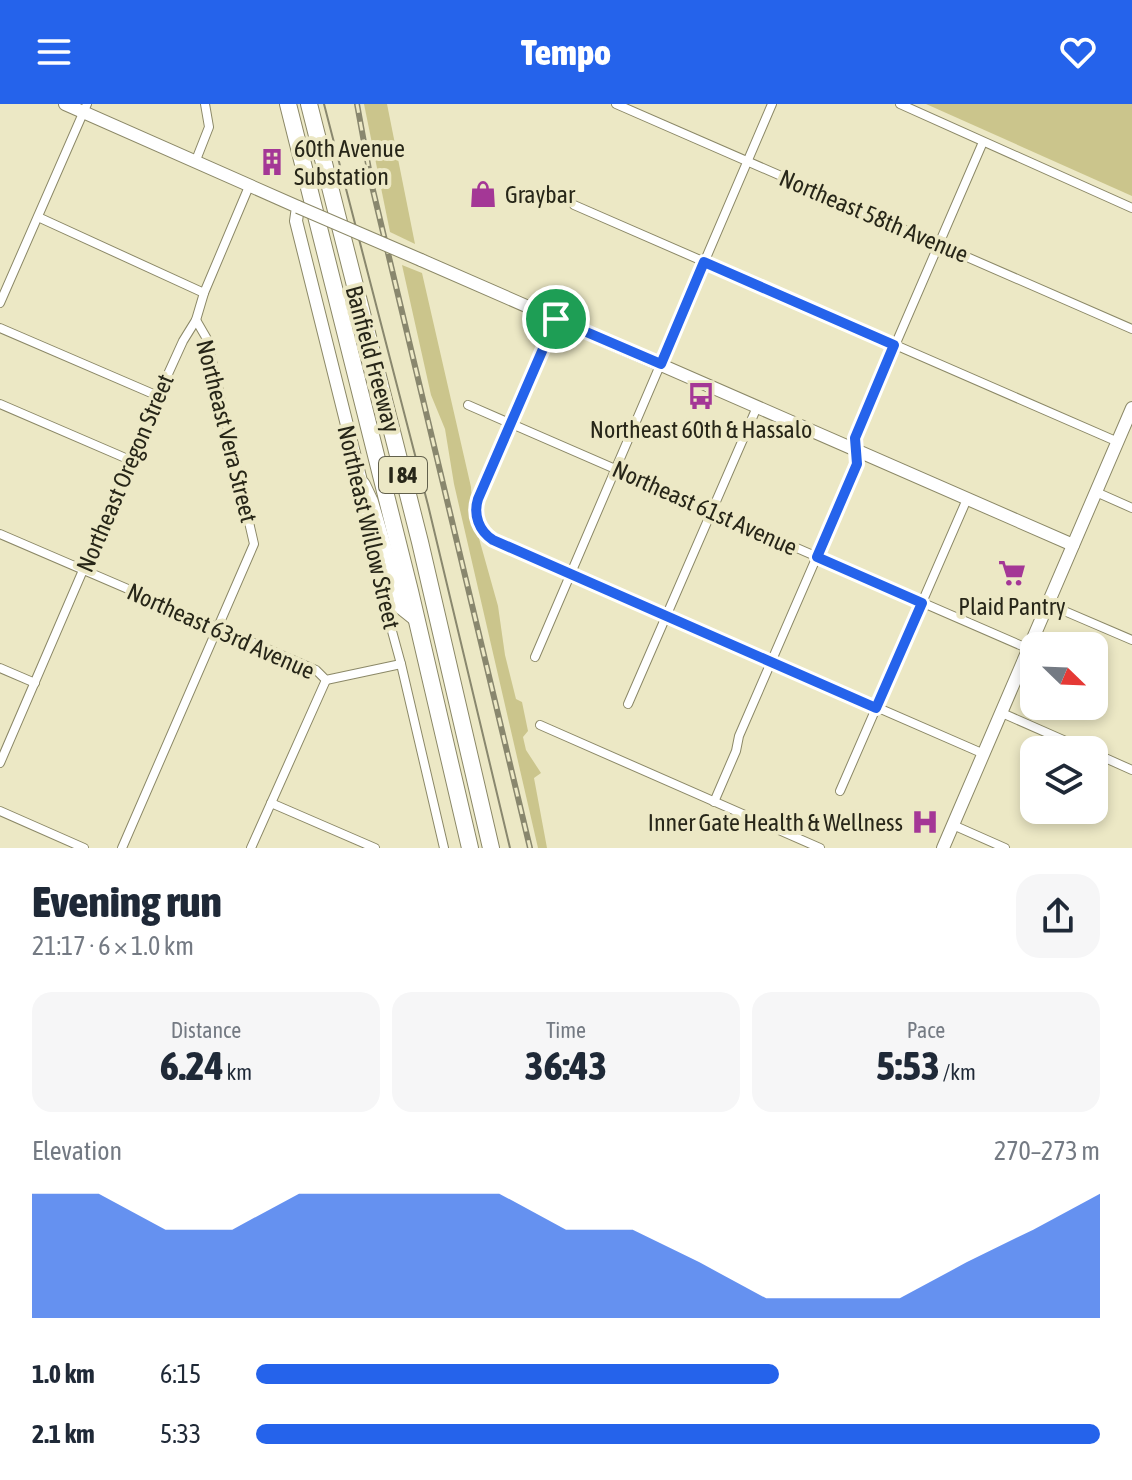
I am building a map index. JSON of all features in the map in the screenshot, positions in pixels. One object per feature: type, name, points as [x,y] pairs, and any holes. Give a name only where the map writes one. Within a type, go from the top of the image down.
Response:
[{"type":"highway","name":"Banfield Freeway","points":[[288,104],[470,848]]},
{"type":"highway","name":"Banfield Freeway","points":[[309,104],[420,542],[491,848]]},
{"type":"highway","points":[[362,485],[370,502],[400,605],[415,617]]},
{"type":"main road","points":[[65,104],[85,108],[298,207],[1073,545]]},
{"type":"main road","name":"Northeast Willow Street","points":[[298,207],[296,221],[362,485]]},
{"type":"main road","points":[[1036,632],[1132,408]]},
{"type":"main road","points":[[943,848],[1020,670]]},
{"type":"street","points":[[196,160],[209,127],[205,104]]},
{"type":"street","name":"Northeast 58th Avenue","points":[[616,104],[1132,329]]},
{"type":"street","points":[[535,657],[772,104]]},
{"type":"street","points":[[900,104],[1132,208]]},
{"type":"street","points":[[0,303],[85,108]]},
{"type":"street","points":[[714,802],[857,464],[855,438],[983,142]]},
{"type":"street","name":"Northeast Oregon Street","points":[[0,763],[158,396],[196,320],[204,293],[250,184]]},
{"type":"street","points":[[574,205],[1118,442]]},
{"type":"street","points":[[38,217],[204,293]]},
{"type":"street","points":[[556,319],[476,507],[483,533],[984,754]]},
{"type":"street","name":"Northeast Vera Street","points":[[196,320],[207,339],[254,544],[219,628]]},
{"type":"street","points":[[0,328],[158,396]]},
{"type":"street","points":[[0,404],[130,460]]},
{"type":"street","name":"Northeast 61st Avenue","points":[[468,405],[1020,645]]},
{"type":"street","points":[[628,704],[757,407]]},
{"type":"street","name":"Northeast Willow Street","points":[[362,485],[360,495],[375,569],[401,664],[444,848]]},
{"type":"street","points":[[1096,492],[1132,508]]},
{"type":"street","points":[[840,791],[967,499]]},
{"type":"street","name":"Northeast 63rd Avenue","points":[[0,534],[316,670],[326,680],[401,664]]},
{"type":"street","points":[[1048,604],[1132,640]]},
{"type":"street","points":[[122,848],[219,628]]},
{"type":"street","points":[[0,668],[35,683]]},
{"type":"street","points":[[251,848],[326,680]]},
{"type":"street","points":[[1002,713],[1054,736]]},
{"type":"street","points":[[540,725],[820,848]]},
{"type":"street","points":[[1108,759],[1132,770]]},
{"type":"street","points":[[271,803],[375,848]]},
{"type":"street","points":[[0,811],[84,848]]},
{"type":"street","points":[[953,825],[1005,848]]},
{"type":"shaded area","points":[[364,104],[387,104],[415,244],[390,232]]},
{"type":"shaded area","points":[[926,104],[1132,104],[1132,196]]},
{"type":"shaded area","points":[[402,265],[422,273],[471,487],[473,517],[498,606],[505,655],[516,699],[522,702],[528,731],[523,737],[526,750],[541,773],[534,778],[547,848],[538,848],[454,484],[445,429],[431,395]]},
{"type":"tram line","points":[[324,104],[428,505],[510,848]]},
{"type":"railway","points":[[357,104],[372,186],[530,848]]},
{"type":"place","name":"60th Avenue Substation","points":[[272,162]]},
{"type":"place","name":"Graybar","points":[[483,194]]},
{"type":"place","name":"Northeast 60th & Hassalo","points":[[701,396]]},
{"type":"place","name":"Plaid Pantry","points":[[1012,573]]},
{"type":"place","name":"Inner Gate Health & Wellness","points":[[925,822]]},
{"type":"route","points":[[704,262],[894,345],[855,438],[857,464],[817,557],[922,603],[876,708],[483,533],[476,507],[478,499],[556,319],[661,364],[704,262]]}]
